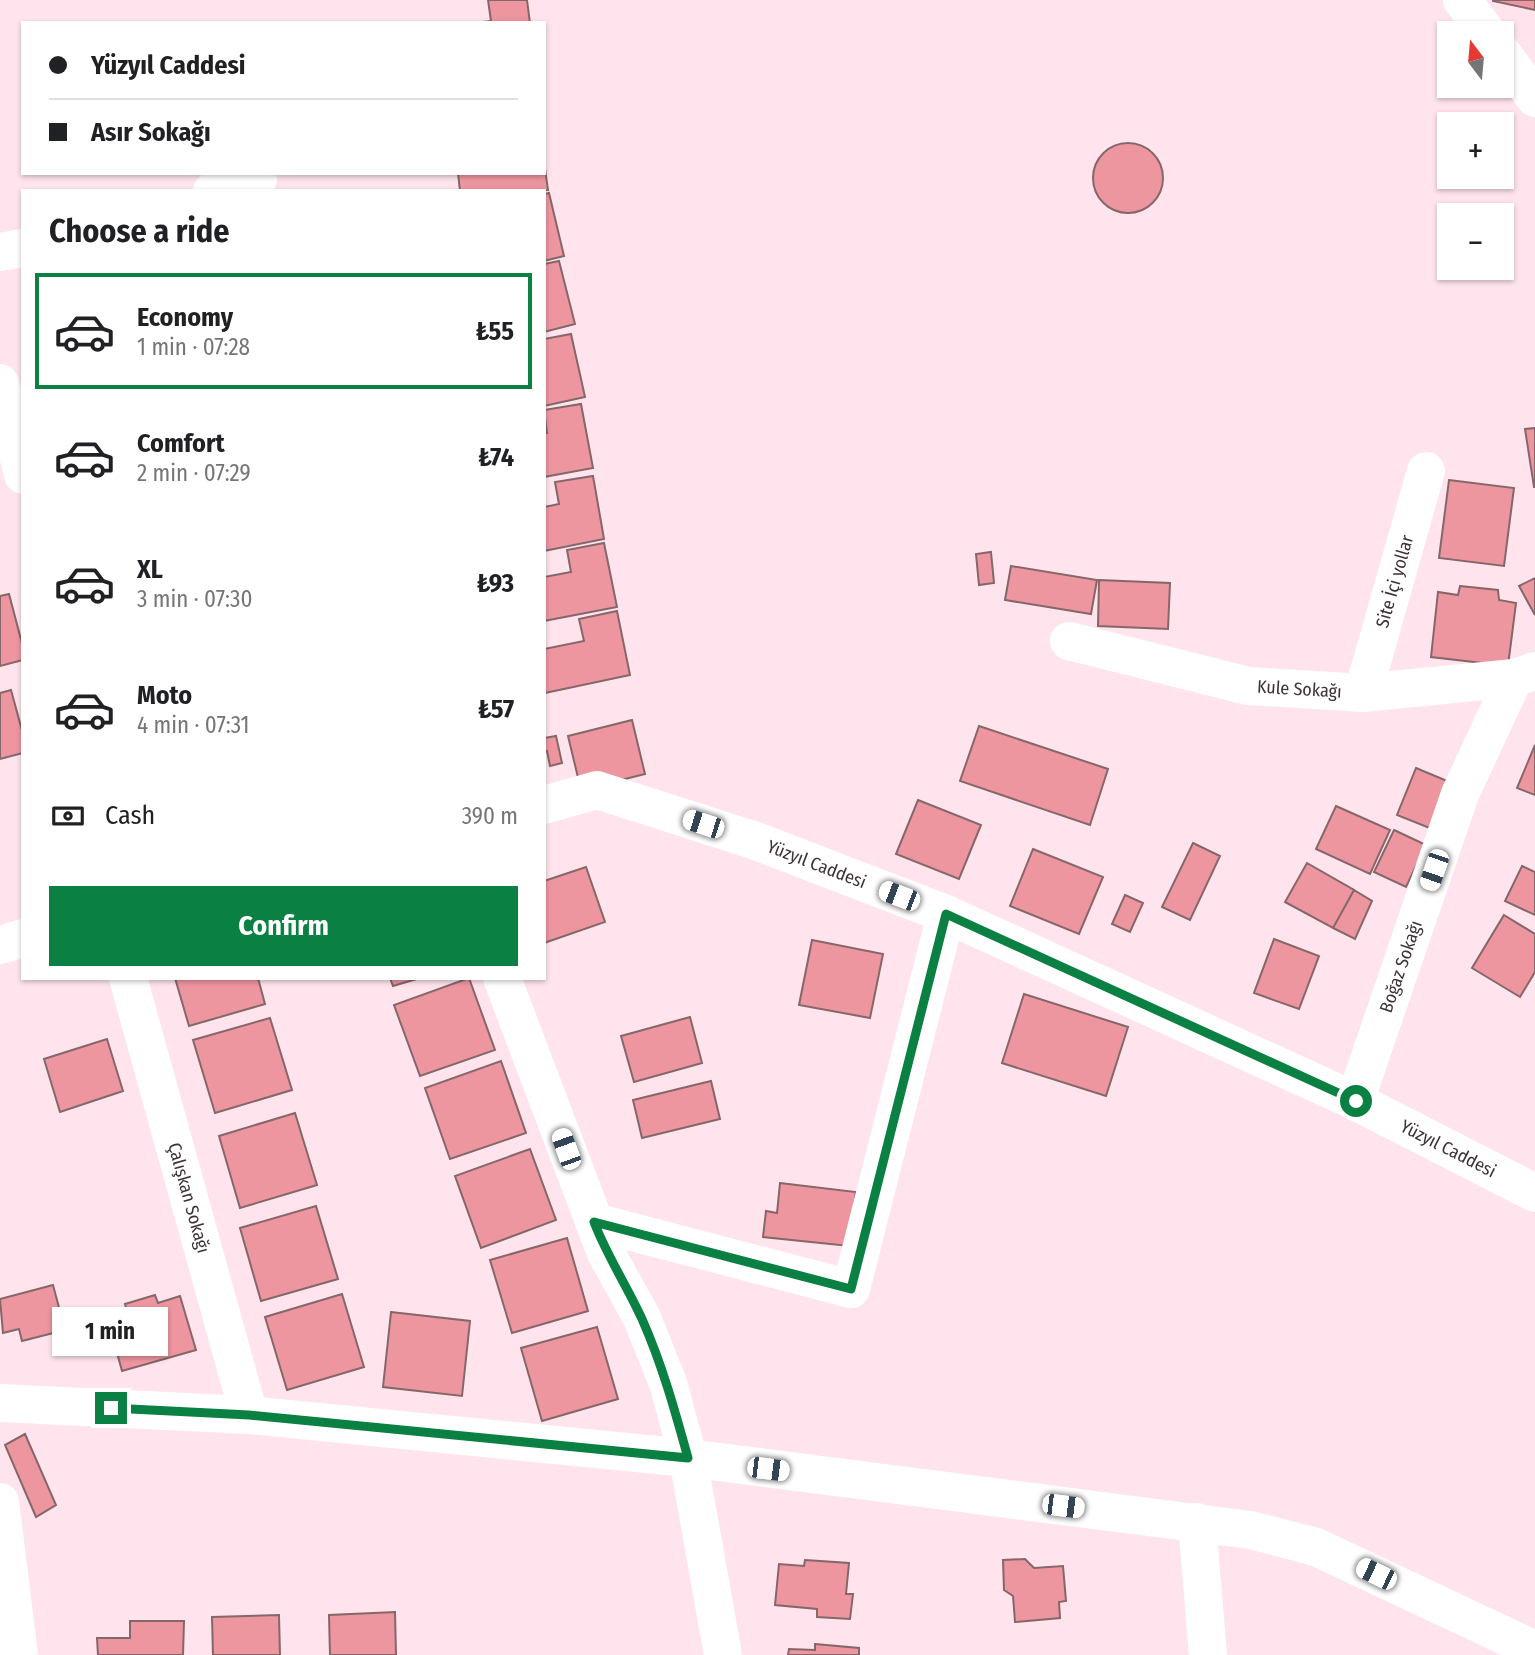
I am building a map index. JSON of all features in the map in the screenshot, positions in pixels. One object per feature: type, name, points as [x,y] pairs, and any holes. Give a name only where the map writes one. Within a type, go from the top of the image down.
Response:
[{"type":"street","points":[[1462,0],[1478,21]]},
{"type":"street","points":[[1514,69],[1535,98]]},
{"type":"street","points":[[220,189],[258,179]]},
{"type":"street","points":[[0,252],[21,248]]},
{"type":"street","points":[[0,383],[21,467]]},
{"type":"street","name":"Site İçi yollar","points":[[1363,693],[1426,471]]},
{"type":"street","name":"Kule Sokağı","points":[[1069,641],[1248,687],[1363,693],[1525,675]]},
{"type":"street","name":"Boğaz Sokağı","points":[[1356,1101],[1460,794],[1525,675]]},
{"type":"street","name":"Yüzyıl Caddesi","points":[[546,803],[597,790],[757,841],[946,914],[1531,1180]]},
{"type":"street","points":[[594,1222],[851,1289],[946,914]]},
{"type":"street","points":[[0,945],[21,939]]},
{"type":"street","name":"Çalışkan Sokağı","points":[[129,980],[249,1415]]},
{"type":"street","points":[[503,980],[606,1254],[646,1329],[669,1386],[688,1458],[723,1655]]},
{"type":"street","points":[[0,1403],[249,1415],[688,1458],[1250,1530],[1316,1547],[1535,1650]]},
{"type":"street","points":[[0,1502],[19,1655]]},
{"type":"street","points":[[1197,1522],[1208,1655]]},
{"type":"building","points":[[488,0],[527,0],[530,21],[491,21]]},
{"type":"building","points":[[1493,0],[1535,0],[1535,10],[1493,1]]},
{"type":"building","points":[[1128,143],[1147,149],[1157,159],[1163,178],[1157,197],[1147,207],[1128,213],[1109,207],[1099,197],[1093,178],[1099,159],[1109,149]]},
{"type":"building","points":[[458,175],[546,175],[548,190],[546,189],[460,189]]},
{"type":"building","points":[[549,193],[564,256],[546,260],[546,194]]},
{"type":"building","points":[[559,261],[575,324],[546,331],[546,264]]},
{"type":"building","points":[[571,334],[585,397],[546,406],[546,339]]},
{"type":"building","points":[[581,404],[593,468],[546,477],[546,410]]},
{"type":"building","points":[[1535,428],[1535,487],[1534,487],[1525,429]]},
{"type":"building","points":[[593,476],[604,539],[546,551],[546,507],[559,504],[555,482]]},
{"type":"building","points":[[1449,480],[1514,488],[1504,566],[1439,558]]},
{"type":"building","points":[[604,543],[617,607],[546,621],[546,577],[571,572],[567,550]]},
{"type":"building","points":[[991,552],[994,583],[979,585],[976,554]]},
{"type":"building","points":[[1011,566],[1097,580],[1091,614],[1005,600]]},
{"type":"building","points":[[1535,578],[1535,615],[1519,586]]},
{"type":"building","points":[[1099,580],[1170,583],[1168,629],[1098,626]]},
{"type":"building","points":[[1460,586],[1498,590],[1499,600],[1516,603],[1508,666],[1431,657],[1438,592],[1458,595]]},
{"type":"building","points":[[9,594],[21,639],[21,661],[0,666],[0,596]]},
{"type":"building","points":[[617,611],[630,675],[546,693],[546,649],[584,641],[579,619]]},
{"type":"building","points":[[11,690],[21,727],[21,754],[0,759],[0,693]]},
{"type":"building","points":[[632,720],[645,774],[581,790],[568,736]]},
{"type":"building","points":[[979,726],[1108,769],[1090,825],[960,781]]},
{"type":"building","points":[[556,736],[562,763],[550,766],[546,738]]},
{"type":"building","points":[[1535,745],[1535,795],[1517,788]]},
{"type":"building","points":[[1416,768],[1452,783],[1432,829],[1397,815]]},
{"type":"building","points":[[918,800],[981,825],[959,879],[896,854]]},
{"type":"building","points":[[1336,806],[1390,830],[1370,874],[1316,849]]},
{"type":"building","points":[[1394,830],[1426,845],[1406,887],[1374,872]]},
{"type":"building","points":[[1193,843],[1220,856],[1190,920],[1162,907]]},
{"type":"building","points":[[1033,849],[1103,877],[1079,934],[1010,906]]},
{"type":"building","points":[[1307,863],[1354,890],[1333,928],[1285,902]]},
{"type":"building","points":[[1522,866],[1535,872],[1535,915],[1505,901]]},
{"type":"building","points":[[586,867],[605,922],[546,942],[546,880]]},
{"type":"building","points":[[1354,890],[1372,901],[1355,939],[1333,928]]},
{"type":"building","points":[[1125,895],[1143,903],[1130,932],[1112,924]]},
{"type":"building","points":[[1504,915],[1535,934],[1535,972],[1520,997],[1472,968]]},
{"type":"building","points":[[1274,939],[1319,956],[1299,1009],[1254,993]]},
{"type":"building","points":[[812,940],[883,954],[870,1018],[799,1005]]},
{"type":"building","points":[[176,980],[259,980],[265,1004],[189,1026]]},
{"type":"building","points":[[391,980],[413,980],[393,986]]},
{"type":"building","points":[[470,980],[495,1050],[420,1076],[394,1005]]},
{"type":"building","points":[[1024,994],[1128,1027],[1106,1096],[1002,1063]]},
{"type":"building","points":[[690,1017],[702,1063],[634,1082],[621,1036]]},
{"type":"building","points":[[270,1018],[292,1090],[215,1113],[193,1040]]},
{"type":"building","points":[[107,1039],[123,1091],[60,1112],[44,1059]]},
{"type":"building","points":[[501,1061],[526,1133],[450,1159],[425,1088]]},
{"type":"building","points":[[711,1081],[720,1119],[642,1138],[633,1100]]},
{"type":"building","points":[[295,1113],[317,1185],[240,1208],[219,1136]]},
{"type":"building","points":[[530,1149],[556,1220],[481,1248],[455,1176]]},
{"type":"building","points":[[780,1183],[856,1192],[849,1246],[763,1237],[766,1211],[777,1213]]},
{"type":"building","points":[[316,1206],[338,1279],[261,1301],[240,1228]]},
{"type":"building","points":[[567,1238],[588,1311],[512,1333],[490,1260]]},
{"type":"building","points":[[53,1285],[65,1330],[22,1341],[19,1329],[3,1333],[0,1299]]},
{"type":"building","points":[[342,1294],[364,1367],[287,1390],[265,1317]]},
{"type":"building","points":[[155,1295],[158,1303],[180,1296],[196,1350],[122,1371],[107,1317],[127,1311],[125,1304]]},
{"type":"building","points":[[391,1312],[470,1321],[462,1396],[383,1387]]},
{"type":"building","points":[[597,1327],[618,1399],[542,1421],[521,1348]]},
{"type":"building","points":[[25,1434],[56,1505],[36,1517],[5,1445]]},
{"type":"building","points":[[1025,1559],[1034,1568],[1063,1566],[1066,1601],[1059,1602],[1060,1618],[1015,1622],[1013,1596],[1004,1590],[1003,1560]]},
{"type":"building","points":[[805,1560],[849,1563],[846,1594],[853,1594],[850,1619],[817,1617],[817,1609],[775,1605],[779,1564],[804,1566]]},
{"type":"building","points":[[395,1612],[396,1655],[330,1655],[329,1615]]},
{"type":"building","points":[[279,1615],[280,1655],[213,1655],[212,1617]]},
{"type":"building","points":[[130,1621],[184,1621],[183,1655],[98,1655],[97,1638],[130,1638]]},
{"type":"building","points":[[815,1644],[859,1648],[859,1655],[788,1655],[789,1649],[815,1650]]},
{"type":"route","points":[[111,1408],[249,1415],[688,1458],[669,1386],[642,1318],[606,1254],[594,1222],[851,1289],[946,914],[1356,1101]]}]
